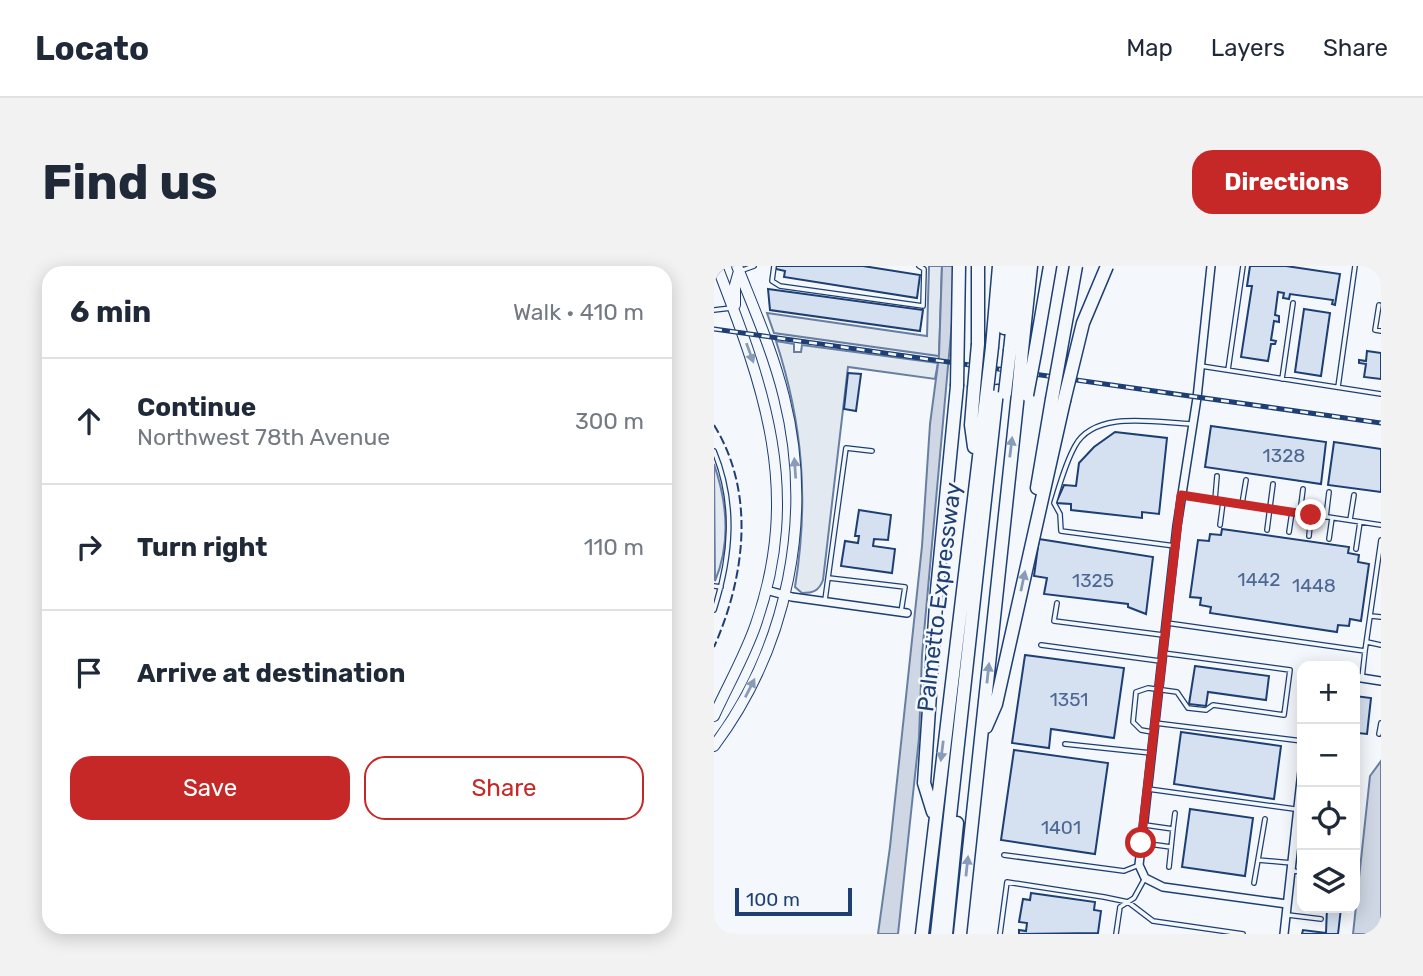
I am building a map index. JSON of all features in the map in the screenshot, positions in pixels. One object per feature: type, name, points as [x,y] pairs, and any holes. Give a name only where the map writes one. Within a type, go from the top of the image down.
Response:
[{"type":"highway","points":[[935,819],[924,783],[937,590],[957,386],[960,266]]},
{"type":"highway","points":[[960,934],[1015,414],[978,344],[978,266]]},
{"type":"highway","name":"Palmetto Expressway","points":[[999,266],[1012,350]]},
{"type":"highway","points":[[1010,266],[1012,350]]},
{"type":"highway","points":[[937,934],[1001,392],[1012,350],[1019,266]]},
{"type":"highway","name":"Palmetto Expressway","points":[[922,934],[977,465],[1001,392],[1031,266]]},
{"type":"highway","points":[[946,934],[1001,392],[1012,350],[1051,266]]},
{"type":"highway","points":[[1058,400],[1076,266]]},
{"type":"highway","points":[[981,741],[996,704],[1031,540],[1037,482],[1058,400],[1083,323],[1107,266]]},
{"type":"main road","points":[[735,311],[738,269]]},
{"type":"main road","points":[[714,746],[737,712],[760,668],[785,595],[796,513],[791,435],[775,367],[738,269]]},
{"type":"main road","points":[[715,714],[747,650],[766,590],[777,520],[775,457],[761,385],[735,311],[717,272]]},
{"type":"street","points":[[1211,266],[1193,424],[1181,495],[1139,865],[1145,878],[1163,887],[1287,904]]},
{"type":"street","points":[[766,590],[825,602],[904,612]]},
{"type":"street","points":[[1360,677],[1381,681]]},
{"type":"street","points":[[1284,934],[1297,829]]},
{"type":"lane","points":[[738,269],[754,266]]},
{"type":"lane","points":[[774,266],[772,281],[780,286],[923,306],[924,269],[919,266]]},
{"type":"lane","points":[[1228,370],[1243,266]]},
{"type":"lane","points":[[1338,387],[1355,266]]},
{"type":"lane","points":[[1282,379],[1293,303]]},
{"type":"lane","points":[[1379,304],[1375,330],[1381,331]]},
{"type":"lane","points":[[714,310],[735,311]]},
{"type":"lane","points":[[1200,366],[1381,394]]},
{"type":"lane","points":[[1175,546],[1061,531],[1059,514],[1054,503],[1076,443],[1096,428],[1116,420],[1193,424]]},
{"type":"lane","points":[[825,602],[846,448],[872,451]]},
{"type":"lane","points":[[714,451],[724,480],[730,512],[729,547],[714,610]]},
{"type":"lane","points":[[1214,500],[1217,476]]},
{"type":"lane","points":[[1242,505],[1245,480]]},
{"type":"lane","points":[[1267,530],[1273,484]]},
{"type":"lane","points":[[1300,513],[1303,489]]},
{"type":"lane","points":[[1326,517],[1329,492]]},
{"type":"lane","points":[[1181,495],[1381,525]]},
{"type":"lane","points":[[1350,520],[1354,495]]},
{"type":"lane","points":[[1220,525],[1223,502]]},
{"type":"lane","points":[[1289,532],[1292,512]]},
{"type":"lane","points":[[1308,536],[1311,515]]},
{"type":"lane","points":[[1329,539],[1332,517]]},
{"type":"lane","points":[[1356,549],[1360,522]]},
{"type":"lane","points":[[1360,670],[1366,651],[1381,540]]},
{"type":"lane","points":[[829,578],[905,587],[904,612]]},
{"type":"lane","points":[[714,586],[721,587]]},
{"type":"lane","points":[[1375,586],[1381,587]]},
{"type":"lane","points":[[1057,603],[1054,621],[1166,636]]},
{"type":"lane","points":[[1371,616],[1381,617]]},
{"type":"lane","points":[[1167,623],[1366,651]]},
{"type":"lane","points":[[1367,642],[1381,645]]},
{"type":"lane","points":[[1041,645],[1290,670],[1284,715],[1213,705],[1206,710],[1188,708],[1177,691],[1143,689],[1136,692],[1133,722],[1141,730],[1154,732]]},
{"type":"lane","points":[[1155,723],[1297,740]]},
{"type":"lane","points":[[1379,734],[1381,723]]},
{"type":"lane","points":[[1065,744],[1151,753]]},
{"type":"lane","points":[[1147,789],[1297,810]]},
{"type":"lane","points":[[1169,867],[1175,813]]},
{"type":"lane","points":[[1254,883],[1265,819]]},
{"type":"lane","points":[[1143,825],[1173,829]]},
{"type":"lane","points":[[1141,843],[1171,847]]},
{"type":"lane","points":[[1004,855],[1124,871],[1139,865]]},
{"type":"lane","points":[[1258,860],[1297,870]]},
{"type":"lane","points":[[1116,934],[1120,907],[1134,898],[1145,878]]},
{"type":"lane","points":[[1000,934],[1007,882],[1128,902],[1153,921],[1243,934]]},
{"type":"lane","points":[[1286,915],[1321,919]]},
{"type":"shaded area","points":[[929,266],[942,266],[939,356],[774,333],[767,313],[927,336]]},
{"type":"shaded area","points":[[942,266],[956,266],[955,289],[922,655],[919,738],[898,934],[878,934],[890,847],[922,546],[930,424],[939,356]]},
{"type":"shaded area","points":[[776,341],[794,344],[794,352],[801,352],[802,345],[938,363],[935,379],[848,367],[823,580],[815,591],[809,593],[802,593],[795,587],[802,524],[801,463],[792,402]]},
{"type":"shaded area","points":[[714,464],[722,493],[725,522],[723,552],[715,581]]},
{"type":"shaded area","points":[[1381,761],[1381,934],[1353,934],[1355,913],[1360,913],[1360,869],[1370,776]]},
{"type":"building","points":[[776,266],[863,266],[920,275],[917,298],[784,277],[785,271],[776,269]]},
{"type":"building","points":[[1250,266],[1286,266],[1340,274],[1335,305],[1332,304],[1333,300],[1290,294],[1289,299],[1283,298],[1284,293],[1278,292],[1275,315],[1279,316],[1279,322],[1274,321],[1271,340],[1276,341],[1271,344],[1268,361],[1241,357],[1252,286],[1247,286]]},
{"type":"building","points":[[768,289],[923,310],[920,331],[770,310]]},
{"type":"building","points":[[1304,309],[1330,313],[1321,376],[1295,372]]},
{"type":"building","points":[[1367,351],[1381,353],[1381,379],[1364,377],[1366,364],[1359,363],[1359,360],[1366,361]]},
{"type":"building","points":[[848,373],[861,374],[856,411],[844,409]]},
{"type":"building","points":[[1211,426],[1326,442],[1321,484],[1205,467]]},
{"type":"building","points":[[1115,432],[1167,438],[1159,514],[1142,512],[1142,518],[1071,510],[1071,504],[1056,503],[1064,485],[1076,486],[1079,463],[1094,447]]},
{"type":"building","points":[[1334,442],[1381,449],[1381,492],[1328,485]]},
{"type":"building","points":[[859,510],[891,515],[888,540],[874,539],[873,546],[895,549],[892,573],[841,566],[845,541],[858,543],[859,536],[855,536]]},
{"type":"building","points":[[1222,529],[1349,547],[1348,553],[1359,555],[1358,562],[1369,564],[1361,621],[1350,619],[1349,626],[1338,625],[1337,632],[1210,613],[1211,607],[1200,605],[1201,598],[1190,597],[1198,540],[1209,541],[1210,534],[1221,535]]},
{"type":"building","points":[[1039,539],[1153,557],[1146,614],[1128,607],[1128,604],[1044,594],[1047,578],[1034,576]]},
{"type":"building","points":[[1025,655],[1124,668],[1114,738],[1051,729],[1049,748],[1012,743]]},
{"type":"building","points":[[1195,666],[1269,676],[1266,700],[1208,692],[1206,706],[1189,704]]},
{"type":"building","points":[[1360,697],[1371,698],[1367,734],[1360,733]]},
{"type":"building","points":[[1181,732],[1281,746],[1274,799],[1174,784]]},
{"type":"building","points":[[1014,750],[1108,763],[1095,854],[1001,840]]},
{"type":"building","points":[[1190,809],[1253,818],[1245,876],[1182,867]]},
{"type":"building","points":[[1031,893],[1095,902],[1094,910],[1101,911],[1098,933],[1019,934],[1019,930],[1026,931],[1027,923],[1019,922],[1023,899],[1030,900]]},
{"type":"building","points":[[1327,913],[1340,913],[1338,934],[1302,934],[1303,930],[1326,933]]},
{"type":"railway","points":[[714,329],[1381,423]]},
{"type":"fence","points":[[714,425],[727,451],[741,507],[739,564],[725,620],[714,647]]},
{"type":"route","points":[[1141,843],[1181,495],[1311,515]]}]
